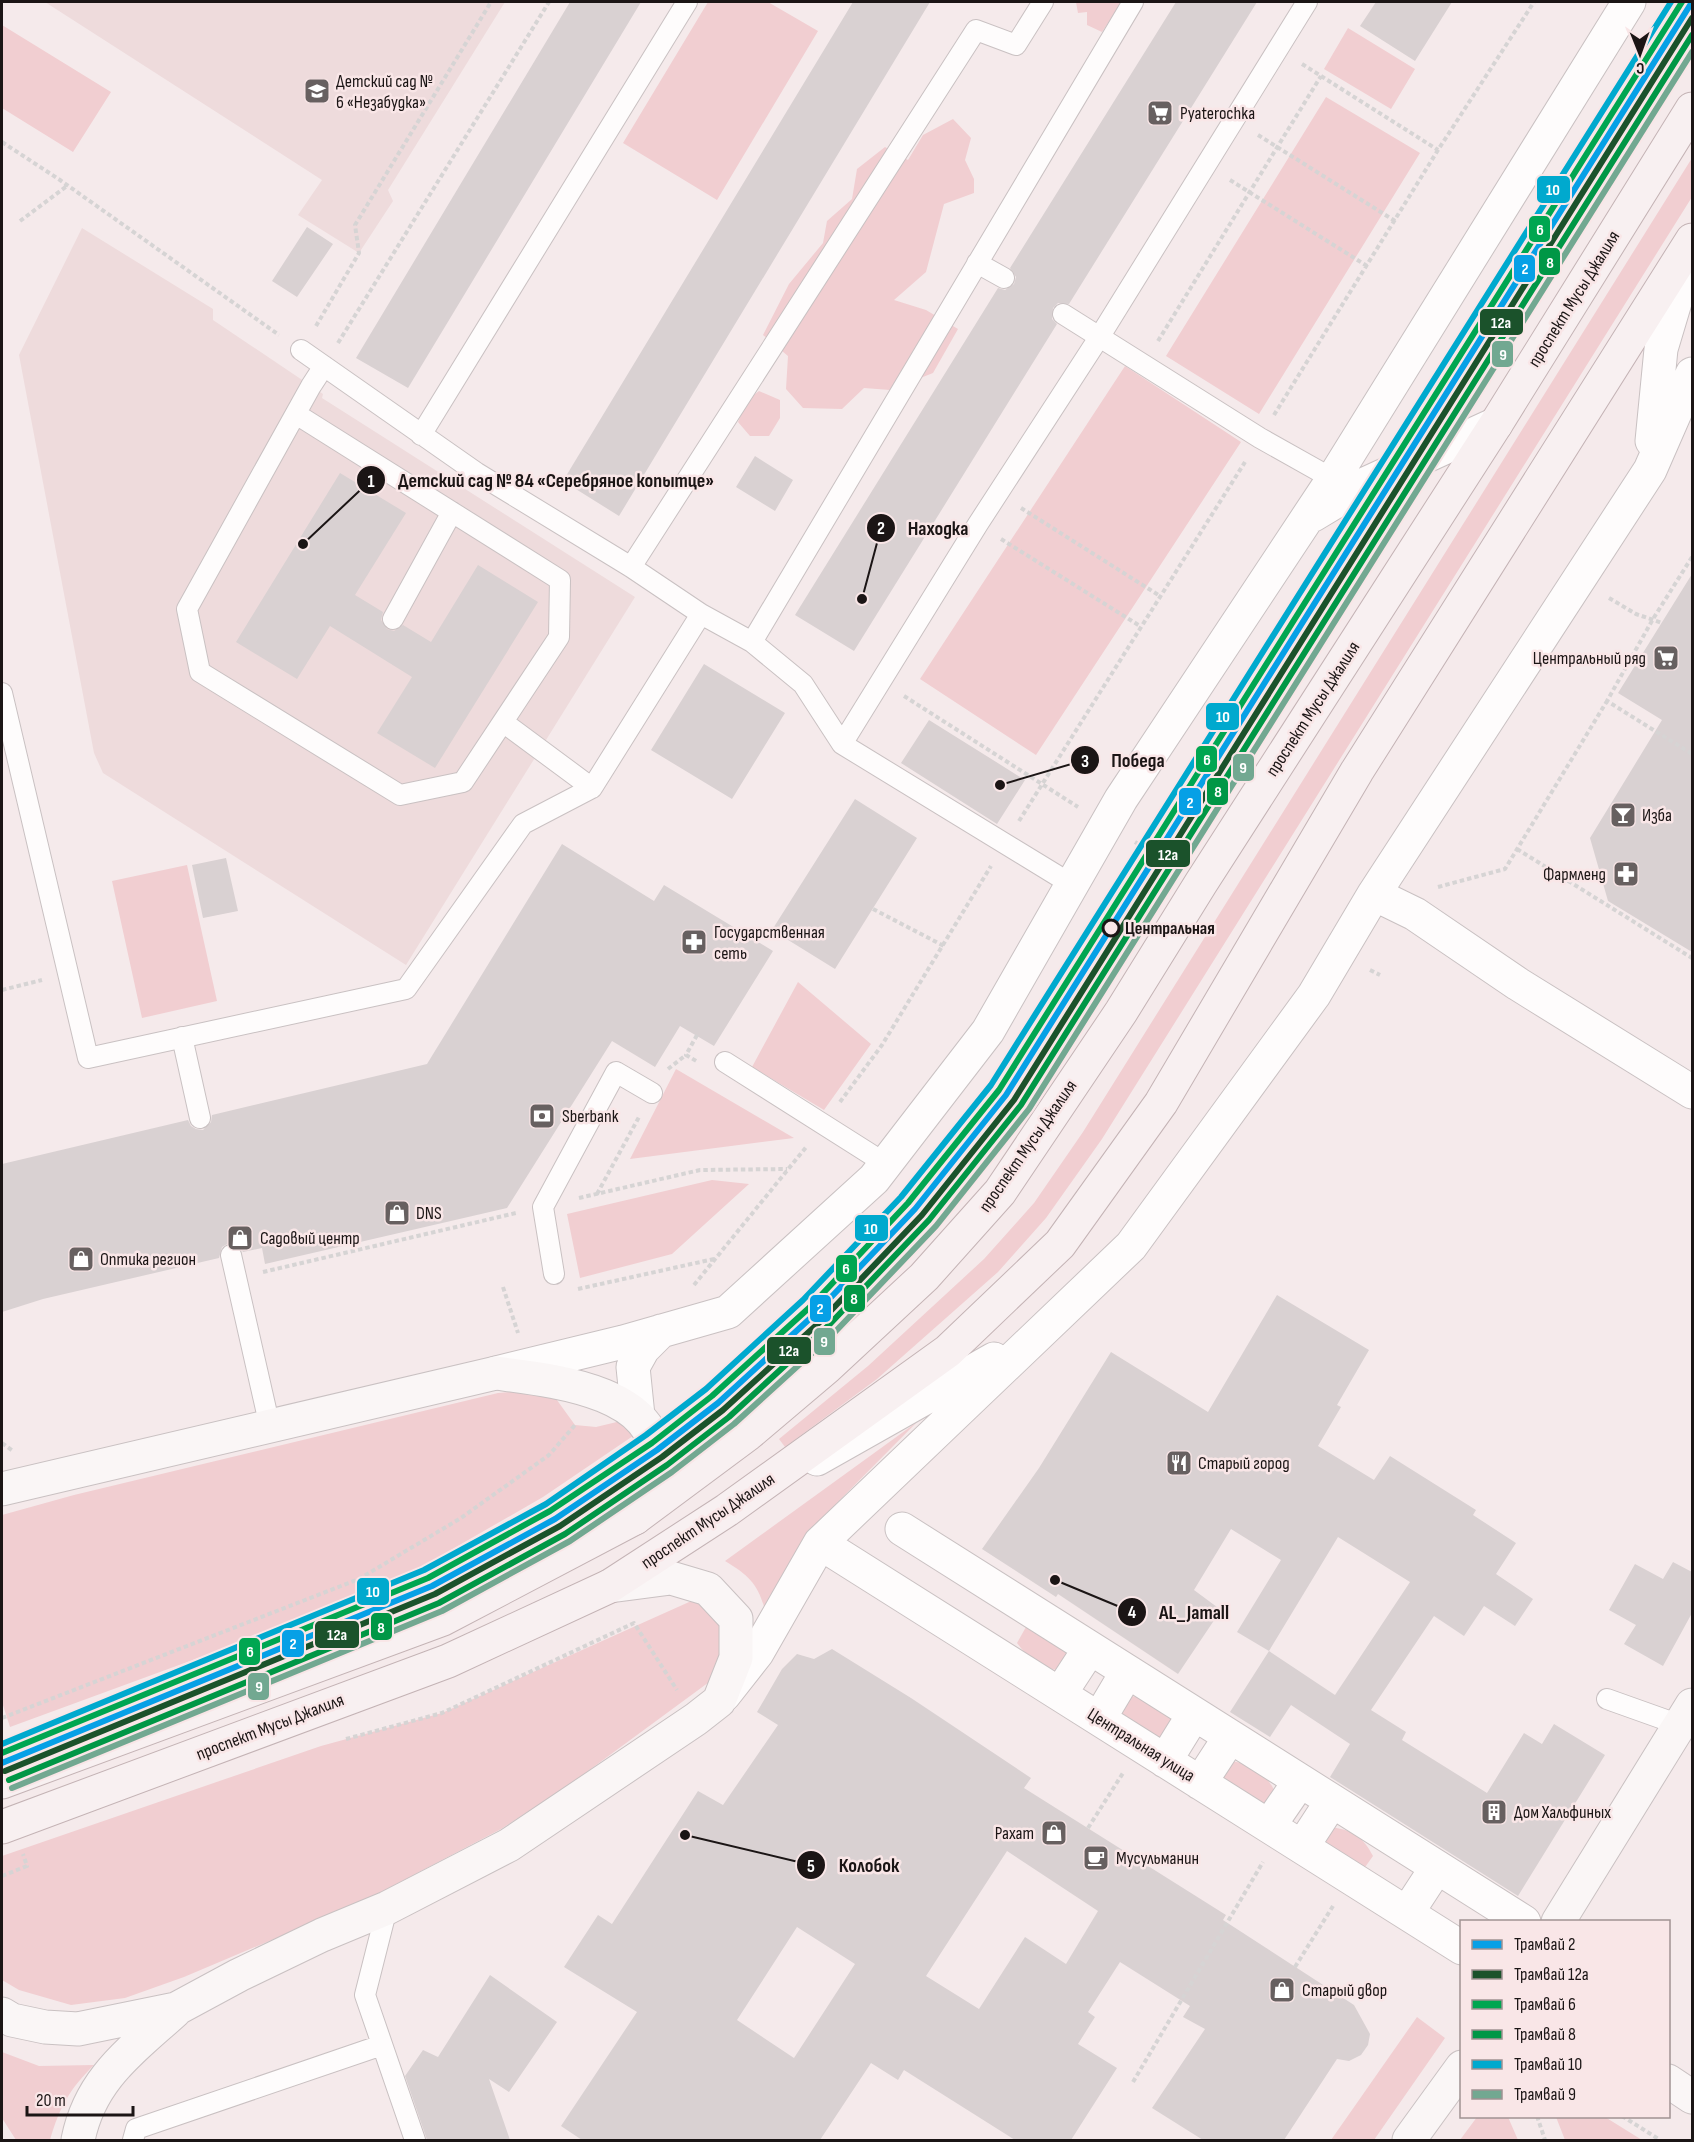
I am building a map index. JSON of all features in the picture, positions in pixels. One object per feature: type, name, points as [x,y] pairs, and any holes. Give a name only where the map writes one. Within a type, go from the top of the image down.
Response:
[{"type":"main road","name":"проспект Мусы Джалиля","points":[[2,1782],[443,1619],[635,1518],[748,1434],[826,1368],[924,1277],[1000,1192],[1121,1012],[1201,883],[1496,424],[1692,109]]},
{"type":"main road","name":"проспект Мусы Джалиля","points":[[11,1837],[448,1661],[610,1586],[727,1510],[948,1351],[1060,1244],[1161,1103],[1357,771],[1692,242]]},
{"type":"main road","points":[[9,1482],[270,1427],[512,1369],[602,1394],[638,1416],[650,1429],[657,1450],[655,1480],[635,1518]]},
{"type":"main road","points":[[78,2140],[82,2119],[112,2068],[176,2010],[239,1975],[322,1935],[387,1908],[509,1845],[707,1710],[736,1658],[736,1619],[708,1589],[671,1578],[610,1586]]},
{"type":"main road","points":[[1559,1920],[1686,1715]]},
{"type":"main road","points":[[2,2014],[12,2020],[45,2027],[78,2029],[176,2010]]},
{"type":"main road","points":[[1409,2140],[1460,2068]]},
{"type":"main road","points":[[1670,2082],[1692,2097]]},
{"type":"street","points":[[512,1369],[728,1312],[874,1179],[988,1031],[1121,799],[1333,479],[1629,2]]},
{"type":"street","points":[[1650,470],[1661,349],[1692,242]]},
{"type":"street","points":[[707,1710],[757,1653],[820,1543],[1131,1246],[1314,995],[1374,894],[1650,470],[1692,374]]},
{"type":"street","points":[[1303,522],[1363,485],[1496,424]]},
{"type":"street","points":[[1374,894],[1415,914],[1518,984],[1692,1092]]},
{"type":"street","points":[[638,1416],[633,1367],[643,1349],[661,1331]]},
{"type":"street","points":[[727,1510],[1037,1335]]},
{"type":"street","points":[[902,1529],[1521,1920]]},
{"type":"street","name":"Центральная улица","points":[[820,1543],[1460,1947]]},
{"type":"street","points":[[1060,1694],[1090,1648]]},
{"type":"street","points":[[1099,1719],[1128,1672]]},
{"type":"street","points":[[1153,1753],[1194,1714]]},
{"type":"street","points":[[1200,1783],[1230,1737]]},
{"type":"street","points":[[1284,1835],[1300,1781]]},
{"type":"street","points":[[1284,1835],[1332,1801]]},
{"type":"street","points":[[1407,1913],[1437,1868]]},
{"type":"lane","points":[[421,435],[687,2]]},
{"type":"lane","points":[[631,567],[976,30],[1017,45],[1043,2]]},
{"type":"lane","points":[[752,642],[1133,2]]},
{"type":"lane","points":[[842,744],[978,524],[1100,336],[1307,2]]},
{"type":"lane","points":[[977,263],[1004,278]]},
{"type":"lane","points":[[1063,314],[1260,438],[1333,479]]},
{"type":"lane","points":[[301,350],[477,473],[631,567],[701,614],[752,642],[803,684],[842,744],[1071,884]]},
{"type":"lane","points":[[296,414],[560,580],[559,637],[463,782],[400,795],[200,672],[187,609],[296,414],[324,366]]},
{"type":"lane","points":[[393,619],[452,512]]},
{"type":"lane","points":[[2,693],[88,1058],[406,989],[523,824],[592,788],[701,614]]},
{"type":"lane","points":[[503,722],[592,788]]},
{"type":"lane","points":[[182,1037],[200,1118]]},
{"type":"lane","points":[[725,1062],[886,1164]]},
{"type":"lane","points":[[554,1274],[543,1207],[616,1072],[652,1093]]},
{"type":"lane","points":[[231,1255],[270,1427]]},
{"type":"lane","points":[[1607,1698],[1686,1715]]},
{"type":"lane","points":[[387,1908],[365,1995],[416,2140]]},
{"type":"lane","points":[[133,2140],[136,2129],[382,2045]]},
{"type":"path","points":[[2,142],[68,185],[301,350],[359,253],[355,225],[491,2]]},
{"type":"path","points":[[324,366],[549,2]]},
{"type":"path","points":[[1278,50],[1438,150]]},
{"type":"path","points":[[1143,364],[1321,76]]},
{"type":"path","points":[[1234,120],[1395,221]]},
{"type":"path","points":[[1205,164],[1367,266]]},
{"type":"path","points":[[20,222],[68,185]]},
{"type":"path","points":[[998,494],[1160,596]]},
{"type":"path","points":[[978,524],[1140,627]]},
{"type":"path","points":[[1437,888],[1505,868],[1692,557]]},
{"type":"path","points":[[1603,594],[1636,614],[1662,623]]},
{"type":"path","points":[[880,681],[1079,807]]},
{"type":"path","points":[[1607,701],[1692,754]]},
{"type":"path","points":[[1131,839],[1175,867]]},
{"type":"path","points":[[688,1291],[824,1125],[882,1045],[1004,844]]},
{"type":"path","points":[[1517,849],[1692,958]]},
{"type":"path","points":[[873,909],[944,946]]},
{"type":"path","points":[[2,990],[68,974]]},
{"type":"path","points":[[597,1194],[652,1093]]},
{"type":"path","points":[[236,1279],[700,1170],[788,1169]]},
{"type":"path","points":[[554,1274],[569,1292],[715,1258]]},
{"type":"path","points":[[503,1287],[512,1369]]},
{"type":"path","points":[[2,1718],[359,1579],[460,1518],[549,1455],[575,1425],[571,1418]]},
{"type":"path","points":[[343,1740],[442,1713],[634,1623],[707,1710]]},
{"type":"path","points":[[1088,1828],[1153,1753]]},
{"type":"path","points":[[1133,2082],[1284,1835]]},
{"type":"path","points":[[2,1876],[27,1866],[11,1837]]},
{"type":"path","points":[[1295,1967],[1351,1878]]},
{"type":"path","points":[[1538,2118],[1545,2140]]},
{"type":"path","points":[[1625,2118],[1660,2140]]},
{"type":"shaded area","name":"Детский сад № 6 «Незабудка»","points":[[45,2],[505,2],[388,190],[393,201],[359,253],[298,215],[322,180]]},
{"type":"shaded area","points":[[708,2],[768,2],[818,31],[717,200],[623,143]]},
{"type":"shaded area","points":[[1076,2],[1122,2],[1102,32],[1087,25],[1087,12],[1078,13]]},
{"type":"shaded area","points":[[2,25],[111,92],[73,152],[2,108]]},
{"type":"shaded area","points":[[1348,28],[1415,69],[1391,109],[1324,69]]},
{"type":"shaded area","points":[[1326,97],[1420,153],[1259,414],[1166,356]]},
{"type":"shaded area","points":[[953,119],[971,138],[965,160],[974,179],[974,193],[944,204],[926,272],[894,300],[926,310],[958,329],[933,373],[890,390],[864,388],[842,409],[803,408],[786,389],[788,356],[763,335],[789,284],[823,243],[827,221],[852,199],[857,169],[885,147],[908,160],[923,135]]},
{"type":"shaded area","points":[[1692,158],[1692,197],[1102,1139],[1046,1218],[998,1272],[877,1379],[785,1447],[779,1439],[868,1366],[984,1259],[1034,1203],[1083,1132]]},
{"type":"shaded area","points":[[82,228],[213,309],[213,320],[323,394],[322,398],[635,597],[406,965],[103,773],[94,753],[19,355]]},
{"type":"shaded area","points":[[1125,366],[1241,442],[1036,755],[920,679]]},
{"type":"shaded area","points":[[759,391],[780,400],[780,418],[769,436],[750,436],[738,422],[747,400]]},
{"type":"shaded area","points":[[187,865],[217,1001],[142,1018],[112,881]]},
{"type":"shaded area","points":[[798,982],[871,1044],[824,1110],[752,1067]]},
{"type":"shaded area","points":[[676,1069],[794,1138],[630,1159]]},
{"type":"shaded area","points":[[712,1180],[749,1184],[672,1254],[580,1278],[567,1214]]},
{"type":"shaded area","points":[[522,1391],[554,1396],[575,1425],[596,1427],[621,1421],[633,1436],[543,1497],[423,1566],[220,1650],[10,1727],[2,1702],[2,1515],[74,1495],[498,1393]]},
{"type":"shaded area","points":[[917,1422],[815,1525],[766,1614],[757,1588],[747,1577],[725,1561]]},
{"type":"shaded area","points":[[698,1598],[729,1623],[720,1674],[569,1785],[501,1829],[364,1901],[184,1977],[125,1998],[71,2005],[19,1990],[2,1980],[2,1856],[321,1746],[442,1713]]},
{"type":"shaded area","points":[[1026,1627],[1048,1632],[1061,1644],[1071,1657],[1061,1671],[1047,1668],[1036,1662],[1017,1643]]},
{"type":"shaded area","points":[[1129,1696],[1143,1698],[1166,1713],[1174,1725],[1164,1739],[1145,1732],[1124,1716],[1120,1711]]},
{"type":"shaded area","points":[[1230,1761],[1256,1770],[1271,1784],[1274,1790],[1264,1805],[1220,1776]]},
{"type":"shaded area","points":[[1329,1827],[1350,1832],[1365,1843],[1373,1856],[1363,1870],[1319,1841]]},
{"type":"shaded area","points":[[1417,2017],[1445,2038],[1374,2140],[1331,2140]]},
{"type":"shaded area","points":[[2,2052],[39,2066],[94,2065],[66,2099],[50,2140],[16,2140],[2,2118]]},
{"type":"shaded area","points":[[1476,2118],[1508,2118],[1518,2140],[1460,2140]]},
{"type":"shaded area","points":[[1556,2118],[1607,2118],[1642,2140],[1565,2140]]},
{"type":"building","points":[[570,2],[641,2],[408,388],[356,358]]},
{"type":"building","points":[[853,2],[930,2],[619,516],[563,481]]},
{"type":"building","points":[[1176,2],[1257,2],[1069,304],[1058,303],[1053,308],[1052,319],[1057,324],[854,651],[795,615],[998,288],[1005,290],[1014,284],[1016,277],[1010,268]]},
{"type":"building","points":[[1376,2],[1452,2],[1415,61],[1360,26]]},
{"type":"building","points":[[307,227],[333,244],[297,297],[272,281]]},
{"type":"building","points":[[755,456],[793,480],[775,511],[736,487]]},
{"type":"building","points":[[340,473],[406,513],[355,595],[383,612],[381,620],[387,629],[394,631],[403,625],[431,642],[478,565],[538,602],[435,768],[377,733],[412,677],[330,626],[297,679],[236,642]]},
{"type":"building","points":[[1692,574],[1692,952],[1608,901],[1590,838],[1662,720],[1618,693]]},
{"type":"building","points":[[704,664],[785,713],[732,799],[651,750]]},
{"type":"building","points":[[929,720],[1025,780],[997,824],[901,763]]},
{"type":"building","points":[[855,799],[917,838],[835,969],[772,930]]},
{"type":"building","points":[[562,844],[654,901],[664,885],[773,951],[714,1046],[680,1026],[655,1067],[612,1041],[507,1208],[265,1264],[262,1248],[243,1252],[239,1246],[229,1243],[222,1247],[219,1258],[43,1299],[2,1312],[2,1164],[188,1120],[191,1126],[203,1130],[211,1122],[212,1115],[427,1064]]},
{"type":"building","points":[[226,858],[238,911],[203,918],[192,865]]},
{"type":"building","points":[[1277,1295],[1369,1350],[1337,1405],[1341,1407],[1318,1446],[1374,1480],[1390,1456],[1476,1510],[1473,1515],[1516,1543],[1496,1574],[1533,1599],[1515,1626],[1484,1606],[1464,1636],[1434,1616],[1371,1710],[1406,1732],[1402,1740],[1487,1793],[1524,1733],[1542,1744],[1554,1724],[1605,1755],[1518,1896],[1330,1777],[1350,1744],[1291,1705],[1270,1737],[1230,1712],[1269,1651],[1237,1632],[1281,1560],[1231,1529],[1194,1590],[1221,1610],[1178,1674],[1058,1594],[1056,1597],[982,1549],[1039,1468],[1111,1352],[1208,1412]],"holes":[[[1338,1537],[1410,1582],[1335,1695],[1269,1651]]]},
{"type":"building","points":[[1673,1562],[1692,1572],[1692,1613],[1663,1666],[1624,1644],[1636,1625],[1609,1610],[1635,1564],[1663,1579]]},
{"type":"building","points":[[832,1649],[911,1698],[1031,1778],[1024,1788],[1226,1915],[1223,1920],[1354,2005],[1370,2034],[1368,2045],[1361,2055],[1349,2061],[1337,2059],[1284,2140],[1203,2140],[1152,2108],[1205,2029],[1183,2017],[1190,2006],[1120,1962],[1088,2012],[1095,2017],[1078,2044],[1117,2068],[1071,2140],[1015,2140],[904,2070],[898,2080],[871,2063],[820,2140],[582,2140],[561,2126],[637,2012],[564,1967],[598,1915],[612,1924],[698,1791],[723,1805],[778,1725],[757,1712],[782,1669],[797,1654],[814,1659]],"holes":[[[1007,1851],[1098,1911],[1066,1964],[1025,1937],[979,2009],[926,1976]],[[797,1927],[855,1964],[794,2058],[737,2020]]]},
{"type":"building","points":[[490,1975],[557,2022],[509,2092],[489,2079],[510,2140],[427,2140],[405,2076],[423,2050],[438,2057]]},
{"type":"tram line","name":"10","points":[[2,1744],[424,1570],[546,1504],[646,1435],[706,1389],[803,1300],[901,1197],[991,1085],[1671,2]]},
{"type":"tram line","name":"6","points":[[2,1753],[428,1578],[550,1511],[652,1443],[712,1396],[810,1307],[908,1203],[999,1090],[1682,2]]},
{"type":"tram line","name":"2","points":[[2,1763],[432,1586],[555,1519],[657,1450],[718,1403],[816,1313],[915,1209],[1006,1095],[1692,2]]},
{"type":"tram line","name":"12а","points":[[5,1771],[435,1594],[560,1526],[662,1457],[723,1410],[822,1320],[922,1215],[1014,1100],[1692,18]]},
{"type":"tram line","name":"8","points":[[9,1780],[439,1603],[565,1534],[667,1465],[729,1417],[828,1326],[929,1220],[1021,1105],[1692,35]]},
{"type":"tram line","name":"9","points":[[12,1788],[442,1611],[570,1541],[672,1472],[734,1424],[834,1333],[936,1226],[1029,1109],[1692,52]]},
{"type":"place","name":"Детский сад № 6 «Незабудка»","points":[[317,91]]},
{"type":"place","name":"Pyaterochka","points":[[1160,113]]},
{"type":"place","name":"Детский сад № 84 «Серебряное копытце»","points":[[303,544]]},
{"type":"place","name":"Находка","points":[[862,599]]},
{"type":"place","name":"Центральный ряд","points":[[1666,658]]},
{"type":"place","name":"Победа","points":[[1000,785]]},
{"type":"place","name":"Изба","points":[[1623,815]]},
{"type":"place","name":"Фармленд","points":[[1626,874]]},
{"type":"place","name":"Центральная","points":[[1111,928]]},
{"type":"place","name":"Государственная сеть","points":[[694,942]]},
{"type":"place","name":"Sberbank","points":[[542,1116]]},
{"type":"place","name":"DNS","points":[[397,1213]]},
{"type":"place","name":"Садовый центр","points":[[240,1238]]},
{"type":"place","name":"Оптика регион","points":[[81,1259]]},
{"type":"place","name":"Старый город","points":[[1179,1463]]},
{"type":"place","name":"AL_Jamall","points":[[1055,1580]]},
{"type":"place","name":"Дом Хальфиных","points":[[1494,1812]]},
{"type":"place","name":"Рахат","points":[[1054,1833]]},
{"type":"place","name":"Колобок","points":[[685,1835]]},
{"type":"place","name":"Мусульманин","points":[[1096,1858]]},
{"type":"place","name":"Старый двор","points":[[1282,1990]]}]
